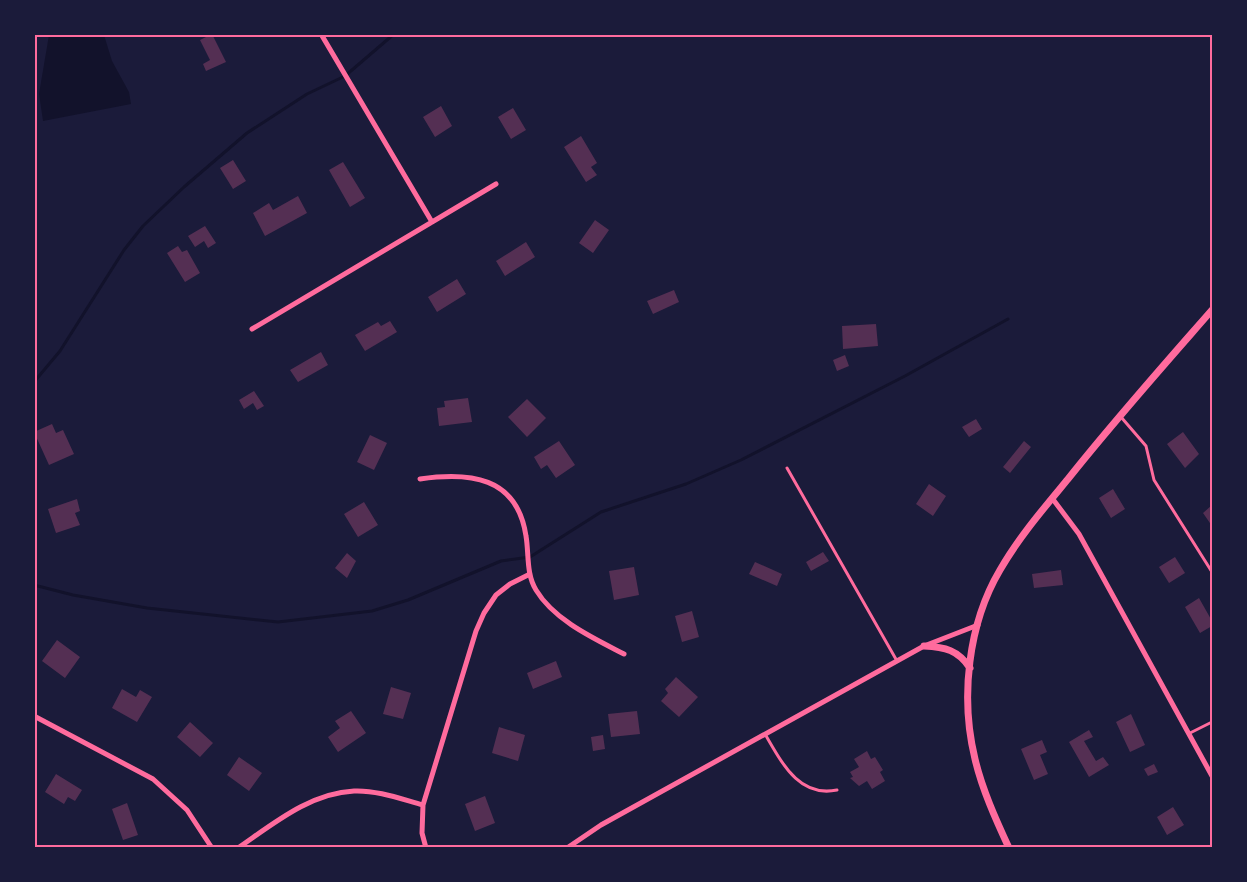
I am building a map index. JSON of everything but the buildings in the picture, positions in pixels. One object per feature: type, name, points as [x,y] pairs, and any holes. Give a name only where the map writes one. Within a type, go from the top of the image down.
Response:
[{"type":"street","points":[[321,34],[432,222]]},
{"type":"street","points":[[252,328],[496,184]]},
{"type":"street","points":[[1009,848],[987,796],[975,759],[969,722],[970,668],[986,597],[999,570],[1025,532],[1120,416],[1212,310]]},
{"type":"street","points":[[420,479],[468,475],[489,482],[505,493],[519,512],[526,533],[530,574],[534,588],[547,604],[569,622],[624,654]]},
{"type":"street","points":[[1052,498],[1079,534],[1212,776]]},
{"type":"street","points":[[426,848],[422,833],[423,805],[476,631],[496,595],[510,584],[530,574]]},
{"type":"street","points":[[567,848],[601,825],[924,646],[978,625]]},
{"type":"street","points":[[924,646],[941,647],[952,651],[970,668]]},
{"type":"street","points":[[34,716],[153,779],[187,810],[212,848]]},
{"type":"street","points":[[238,848],[306,804],[325,796],[354,791],[376,793],[423,805]]},
{"type":"lane","points":[[1120,416],[1146,446],[1154,480],[1212,572]]},
{"type":"lane","points":[[787,468],[897,661]]},
{"type":"lane","points":[[1190,733],[1212,722]]},
{"type":"lane","points":[[765,734],[784,765],[805,785],[817,792],[837,790]]},
{"type":"shaded area","points":[[49,35],[104,35],[112,61],[129,92],[131,104],[43,121],[39,94]]},
{"type":"waterway","points":[[34,382],[60,351],[124,250],[143,226],[247,133],[307,94],[345,76],[394,34]]},
{"type":"waterway","points":[[34,585],[73,595],[147,608],[278,622],[372,611],[408,600],[501,561],[530,557],[601,512],[686,484],[741,460],[905,376],[1008,319]]}]
